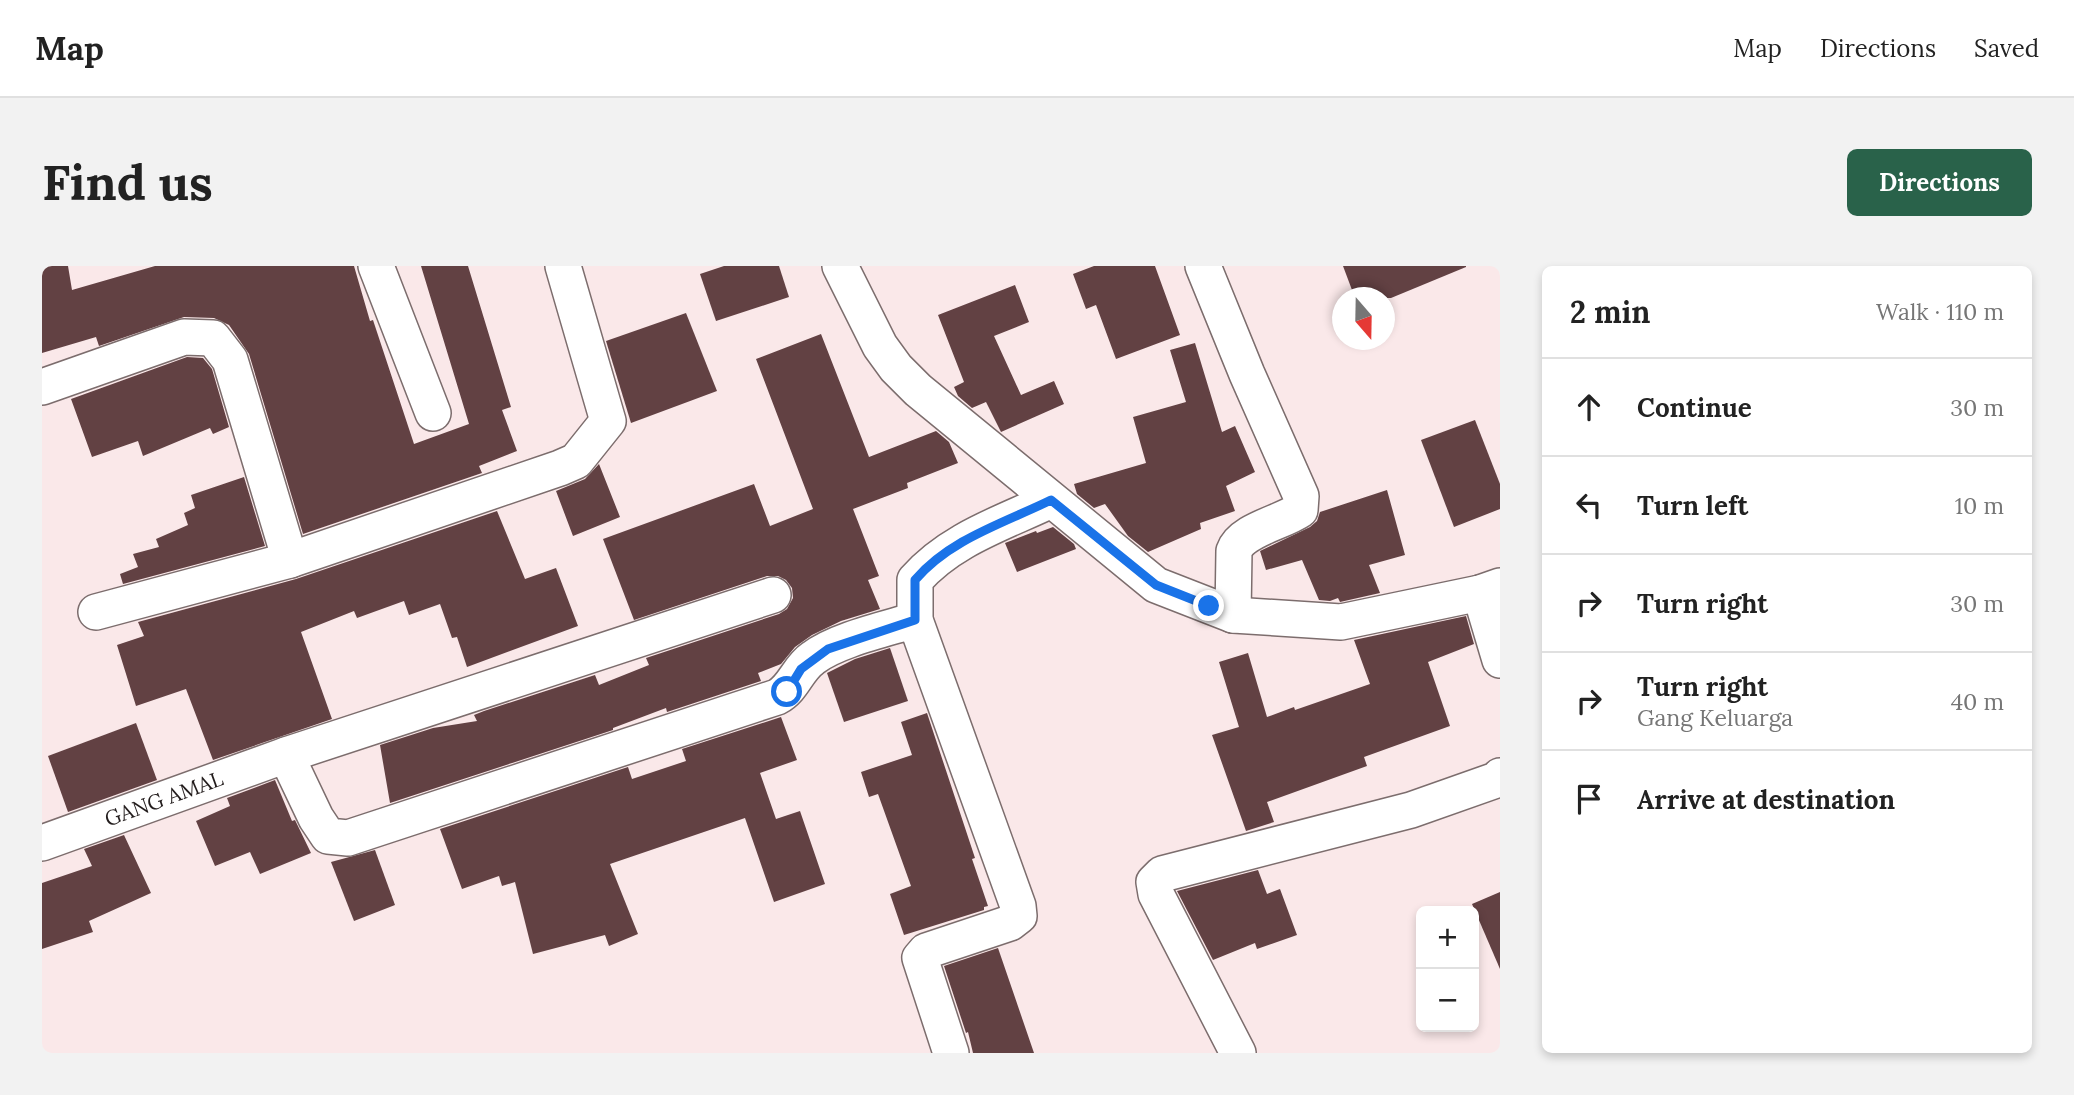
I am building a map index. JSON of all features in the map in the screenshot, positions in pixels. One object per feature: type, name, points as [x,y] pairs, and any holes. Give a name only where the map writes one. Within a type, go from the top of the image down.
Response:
[{"type":"street","points":[[376,266],[432,413]]},
{"type":"street","points":[[96,612],[290,560],[576,461],[608,421],[563,266]]},
{"type":"street","points":[[840,266],[880,346],[896,368],[918,390],[1156,585],[1221,610],[1341,622],[1490,589],[1500,660]]},
{"type":"street","points":[[1203,266],[1301,495],[1300,510],[1287,519],[1237,542],[1221,610]]},
{"type":"street","points":[[42,387],[184,337],[213,338],[230,360],[290,560]]},
{"type":"street","points":[[951,1053],[920,958],[926,951],[1010,923],[1018,916],[1018,906],[915,620],[915,580],[928,565],[952,546],[1051,500]]},
{"type":"street","name":"GANG AMAL","points":[[42,844],[286,755],[773,595]]},
{"type":"street","points":[[286,755],[316,818],[328,836],[348,838],[777,697],[792,686],[801,669],[828,649],[915,620]]},
{"type":"street","points":[[1238,1053],[1156,894],[1154,882],[1162,874],[1411,810],[1496,780],[1500,776]]},
{"type":"building","points":[[42,266],[68,266],[72,290],[155,266],[354,266],[370,321],[373,320],[414,444],[469,424],[421,266],[468,266],[511,407],[502,410],[517,451],[479,466],[482,473],[303,534],[249,354],[229,325],[214,318],[184,317],[99,346],[96,337],[42,353]]},
{"type":"building","points":[[724,266],[779,266],[789,297],[716,321],[700,274]]},
{"type":"building","points":[[1094,266],[1155,266],[1180,335],[1116,359],[1096,305],[1086,309],[1073,274]]},
{"type":"building","points":[[1343,266],[1466,266],[1395,296],[1395,287],[1351,287]]},
{"type":"building","points":[[1015,285],[1029,322],[994,336],[1021,395],[1054,381],[1064,404],[1001,432],[986,402],[972,408],[958,396],[954,387],[964,382],[938,315]]},
{"type":"building","points":[[686,313],[717,391],[631,423],[606,341]]},
{"type":"building","points":[[821,334],[869,457],[936,431],[949,442],[958,463],[907,483],[908,488],[853,509],[879,576],[868,580],[880,609],[841,621],[812,635],[795,647],[781,664],[758,673],[761,681],[667,712],[666,708],[613,730],[390,803],[380,745],[433,728],[477,721],[474,715],[484,711],[595,675],[599,685],[649,665],[646,658],[787,609],[793,598],[792,588],[786,580],[778,576],[767,576],[634,620],[603,539],[754,484],[770,526],[813,509],[756,359]]},
{"type":"building","points":[[1195,343],[1222,432],[1235,426],[1255,472],[1226,486],[1235,511],[1200,523],[1201,529],[1148,552],[1128,536],[1105,504],[1094,508],[1077,494],[1074,484],[1146,463],[1133,417],[1186,402],[1170,350]]},
{"type":"building","points":[[187,357],[203,358],[212,369],[229,427],[213,434],[210,428],[143,456],[138,441],[92,457],[71,399]]},
{"type":"building","points":[[1475,420],[1500,484],[1500,509],[1454,527],[1421,440]]},
{"type":"building","points":[[599,464],[620,517],[573,536],[556,491],[585,479]]},
{"type":"building","points":[[244,477],[265,546],[123,584],[120,574],[138,567],[133,554],[159,547],[156,539],[188,525],[184,513],[195,508],[191,495]]},
{"type":"building","points":[[1387,490],[1405,555],[1369,565],[1380,593],[1340,602],[1338,598],[1330,601],[1319,600],[1302,560],[1266,570],[1260,551],[1310,527],[1317,521],[1320,512]]},
{"type":"building","points":[[497,511],[525,579],[556,568],[578,626],[467,667],[457,637],[452,638],[440,604],[409,615],[404,601],[357,618],[354,611],[301,632],[332,719],[213,760],[186,689],[136,706],[117,645],[144,636],[138,622],[296,579]]},
{"type":"building","points":[[1053,527],[1074,544],[1076,549],[1017,572],[1005,543]]},
{"type":"building","points":[[1466,616],[1474,644],[1428,662],[1450,726],[1364,757],[1367,766],[1267,802],[1274,822],[1246,831],[1212,735],[1239,727],[1219,662],[1248,653],[1267,717],[1370,684],[1354,640]]},
{"type":"building","points":[[890,648],[908,701],[844,722],[827,673],[855,659]]},
{"type":"building","points":[[927,713],[988,906],[984,907],[984,910],[904,935],[890,894],[911,886],[878,794],[869,797],[861,772],[912,755],[901,722]]},
{"type":"building","points":[[781,717],[797,760],[760,773],[776,819],[800,811],[825,884],[774,902],[745,818],[610,864],[638,934],[609,946],[605,935],[533,954],[515,882],[502,886],[499,876],[462,889],[440,829],[628,767],[632,779],[686,761],[682,749]]},
{"type":"building","points":[[136,723],[157,780],[68,812],[48,756]]},
{"type":"building","points":[[275,780],[292,821],[295,820],[311,853],[260,874],[250,852],[215,866],[196,821],[230,806],[227,798]]},
{"type":"building","points":[[124,835],[151,893],[89,921],[93,932],[42,949],[42,883],[92,866],[84,849]]},
{"type":"building","points":[[375,850],[395,905],[354,921],[331,862]]},
{"type":"building","points":[[1258,870],[1267,894],[1280,889],[1297,935],[1257,949],[1255,943],[1213,960],[1177,891]]},
{"type":"building","points":[[1500,892],[1500,969],[1479,920],[1479,906],[1472,904]]},
{"type":"building","points":[[998,948],[1034,1053],[973,1053],[968,1032],[966,1033],[944,966]]},
{"type":"route","points":[[787,692],[801,669],[828,649],[915,620],[915,580],[928,565],[952,546],[1051,500],[1156,585],[1209,606]]}]
